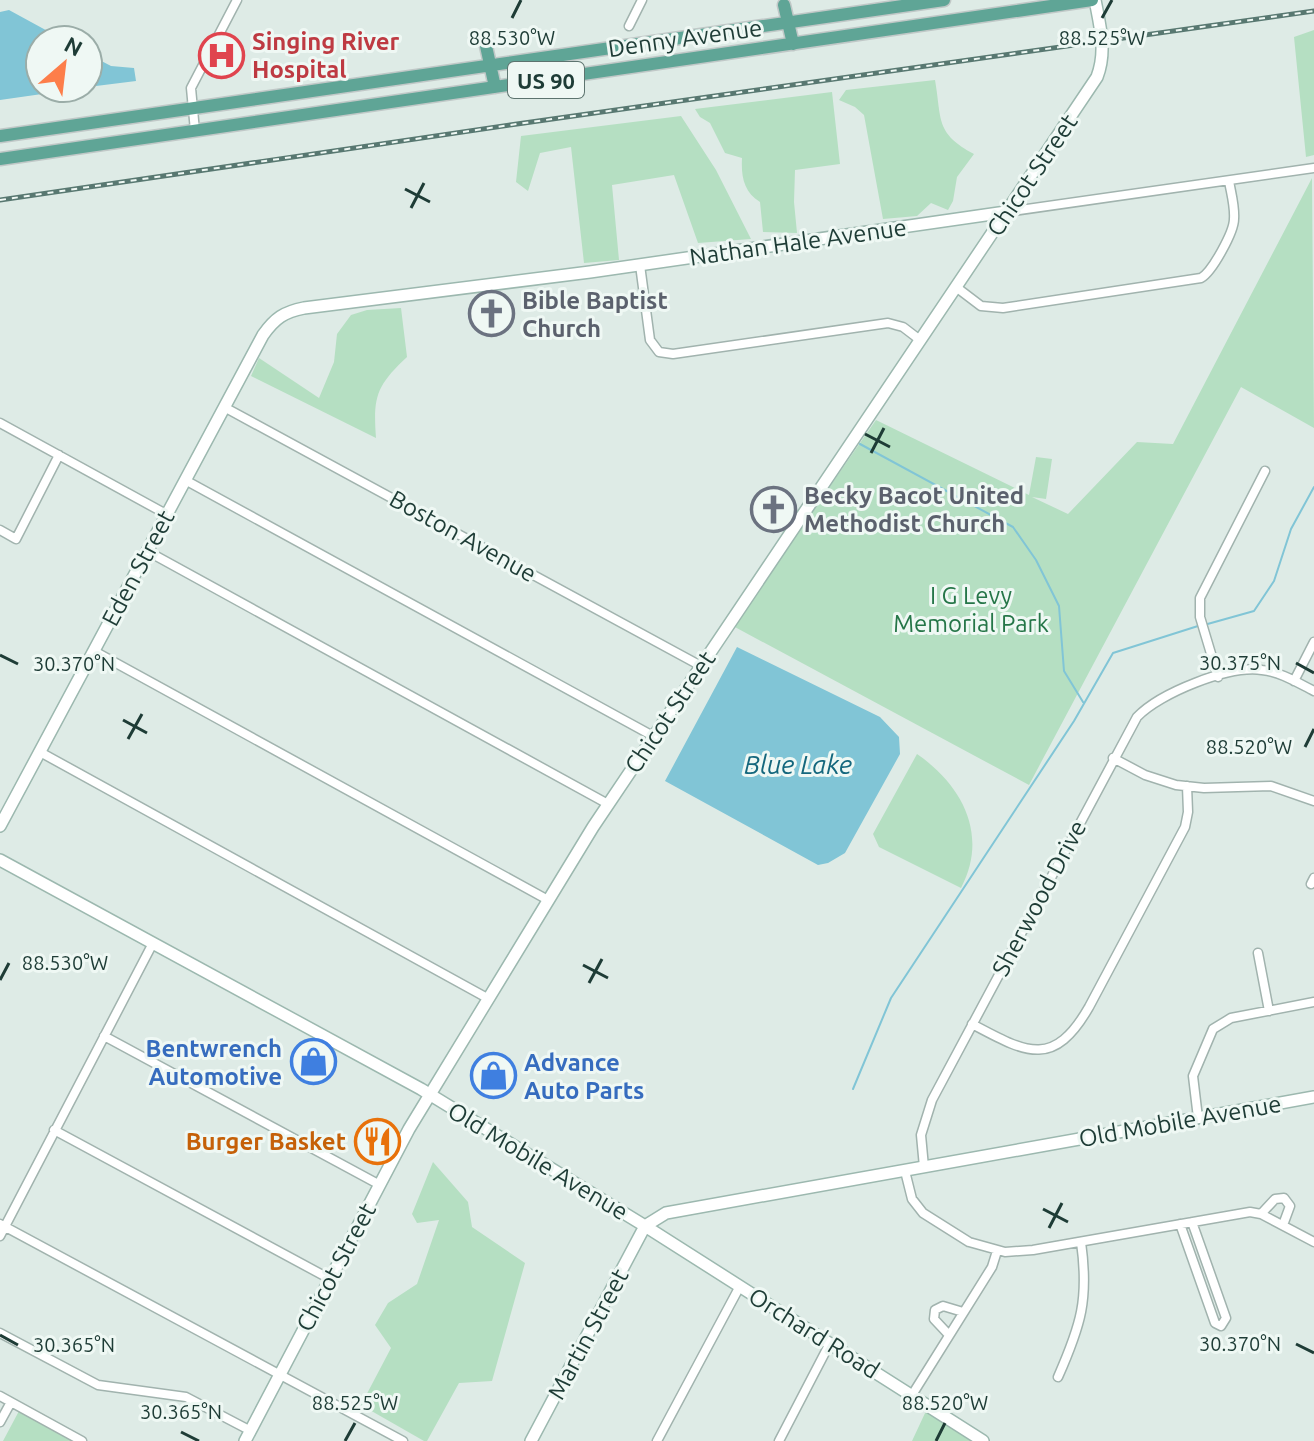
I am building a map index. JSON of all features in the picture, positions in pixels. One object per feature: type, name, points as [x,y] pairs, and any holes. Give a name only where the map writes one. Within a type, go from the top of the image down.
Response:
[{"type":"main road","name":"US 90","points":[[0,136],[944,0]]},
{"type":"main road","name":"Denny Avenue","points":[[0,159],[1093,0]]},
{"type":"main road","name":"Chicot Street","points":[[248,1436],[430,1094],[548,900],[653,736],[1087,93],[1101,67],[1103,42],[1093,0]]},
{"type":"main road","points":[[784,5],[793,44]]},
{"type":"main road","points":[[486,46],[495,87]]},
{"type":"main road","name":"Nathan Hale Avenue","points":[[282,315],[304,308],[640,265],[1006,212]]},
{"type":"main road","name":"Eden Street","points":[[0,826],[263,335],[282,315]]},
{"type":"main road","name":"Old Mobile Avenue","points":[[0,860],[430,1094],[645,1226],[666,1213],[1314,1097]]},
{"type":"main road","name":"Orchard Road","points":[[645,1226],[983,1441]]},
{"type":"main road","name":"Martin Street","points":[[531,1441],[645,1226]]},
{"type":"street","points":[[195,131],[191,88],[237,0]]},
{"type":"street","points":[[629,26],[642,0]]},
{"type":"street","name":"Nathan Hale Avenue","points":[[1006,212],[1314,168]]},
{"type":"street","points":[[956,287],[981,306],[1003,308],[1201,278],[1213,267],[1233,227],[1234,209],[1229,181]]},
{"type":"street","points":[[640,265],[648,329],[656,350],[673,354],[888,323],[903,327],[920,340]]},
{"type":"street","name":"Boston Avenue","points":[[224,407],[701,666]]},
{"type":"street","points":[[0,423],[166,514]]},
{"type":"street","points":[[0,530],[16,539],[59,455]]},
{"type":"street","points":[[1218,677],[1200,617],[1200,598],[1265,471]]},
{"type":"street","points":[[185,480],[653,736]]},
{"type":"street","points":[[147,551],[608,804]]},
{"type":"street","points":[[1294,681],[1314,642]]},
{"type":"street","points":[[94,651],[548,900]]},
{"type":"street","name":"Sherwood Drive","points":[[924,1167],[921,1135],[927,1110],[1137,717],[1153,702],[1175,690],[1240,670],[1259,669],[1314,691]]},
{"type":"street","points":[[40,752],[489,999]]},
{"type":"street","points":[[1113,758],[1153,778],[1187,786],[1271,786],[1314,801]]},
{"type":"street","points":[[972,1024],[1013,1046],[1032,1050],[1051,1048],[1073,1032],[1185,827],[1187,786]]},
{"type":"street","points":[[153,943],[2,1229],[403,1441]]},
{"type":"street","points":[[1258,953],[1269,1011]]},
{"type":"street","points":[[1198,1118],[1193,1076],[1213,1029],[1231,1018],[1314,1002]]},
{"type":"street","points":[[104,1036],[380,1185]]},
{"type":"street","points":[[54,1130],[330,1279]]},
{"type":"street","points":[[905,1171],[908,1191],[923,1213],[969,1242],[997,1251],[1033,1250],[1241,1213],[1261,1214],[1314,1242]]},
{"type":"street","points":[[1261,1214],[1275,1199],[1284,1198],[1290,1206],[1283,1225]]},
{"type":"street","points":[[1180,1224],[1215,1323],[1221,1326],[1226,1318],[1192,1222]]},
{"type":"street","points":[[1058,1377],[1084,1305],[1085,1269],[1081,1242]]},
{"type":"street","points":[[912,1395],[992,1267],[997,1251]]},
{"type":"street","points":[[657,1441],[740,1286]]},
{"type":"street","points":[[949,1335],[934,1319],[935,1310],[943,1306],[963,1312]]},
{"type":"street","points":[[0,1333],[98,1385],[186,1397],[248,1436]]},
{"type":"street","points":[[779,1441],[830,1343]]},
{"type":"street","points":[[0,1396],[82,1441]]},
{"type":"street","points":[[0,1422],[11,1402]]},
{"type":"green space","points":[[1314,30],[1314,155],[1306,157],[1294,37]]},
{"type":"green space","points":[[935,80],[946,132],[974,154],[957,177],[953,201],[948,210],[931,203],[917,216],[883,219],[864,115],[839,100],[846,90]]},
{"type":"green space","points":[[832,92],[840,164],[795,170],[797,233],[763,232],[760,202],[750,194],[745,183],[742,158],[725,153],[710,123],[700,117],[695,109]]},
{"type":"green space","points":[[681,116],[716,170],[751,239],[698,243],[674,175],[612,185],[619,260],[584,263],[571,147],[540,153],[528,191],[516,182],[521,136]]},
{"type":"green space","name":"I G Levy Memorial Park","points":[[1312,178],[1314,428],[1241,387],[1029,785],[733,626],[876,420],[1029,495],[1036,457],[1052,459],[1046,499],[1032,497],[1068,514],[1137,442],[1173,444]]},
{"type":"green space","points":[[401,308],[407,357],[389,376],[379,393],[375,412],[376,438],[251,376],[259,358],[319,398],[334,362],[337,334],[351,315],[367,310]]},
{"type":"green space","points":[[917,754],[947,781],[966,813],[972,849],[961,888],[879,847],[873,834]]},
{"type":"green space","points":[[433,1162],[468,1202],[472,1227],[525,1263],[492,1381],[459,1383],[427,1441],[424,1441],[361,1405],[391,1348],[375,1325],[388,1303],[417,1284],[439,1220],[417,1223],[412,1214]]},
{"type":"green space","points":[[19,1411],[73,1441],[3,1441]]},
{"type":"green space","points":[[926,1411],[973,1441],[912,1441]]},
{"type":"water","points":[[9,10],[35,24],[24,24],[24,97],[0,100],[0,12]]},
{"type":"water","points":[[104,62],[134,68],[136,81],[104,85]]},
{"type":"water","name":"Blue Lake","points":[[737,647],[880,717],[899,737],[900,754],[845,853],[828,863],[818,865],[665,781]]},
{"type":"waterway","points":[[860,444],[1013,527],[1036,560],[1059,606],[1064,671],[1083,702]]},
{"type":"waterway","points":[[1204,625],[1254,611],[1274,581],[1291,529],[1314,487]]},
{"type":"waterway","points":[[853,1089],[891,998],[1074,721],[1113,653],[1198,626]]},
{"type":"railway","points":[[0,200],[1314,11]]},
{"type":"place","name":"Singing River Hospital","points":[[221,55]]},
{"type":"place","name":"Bible Baptist Church","points":[[491,314]]},
{"type":"place","name":"Becky Bacot United Methodist Church","points":[[773,509]]},
{"type":"place","name":"Bentwrench Automotive","points":[[313,1062]]},
{"type":"place","name":"Advance Auto Parts","points":[[493,1076]]},
{"type":"place","name":"Burger Basket","points":[[377,1141]]}]
